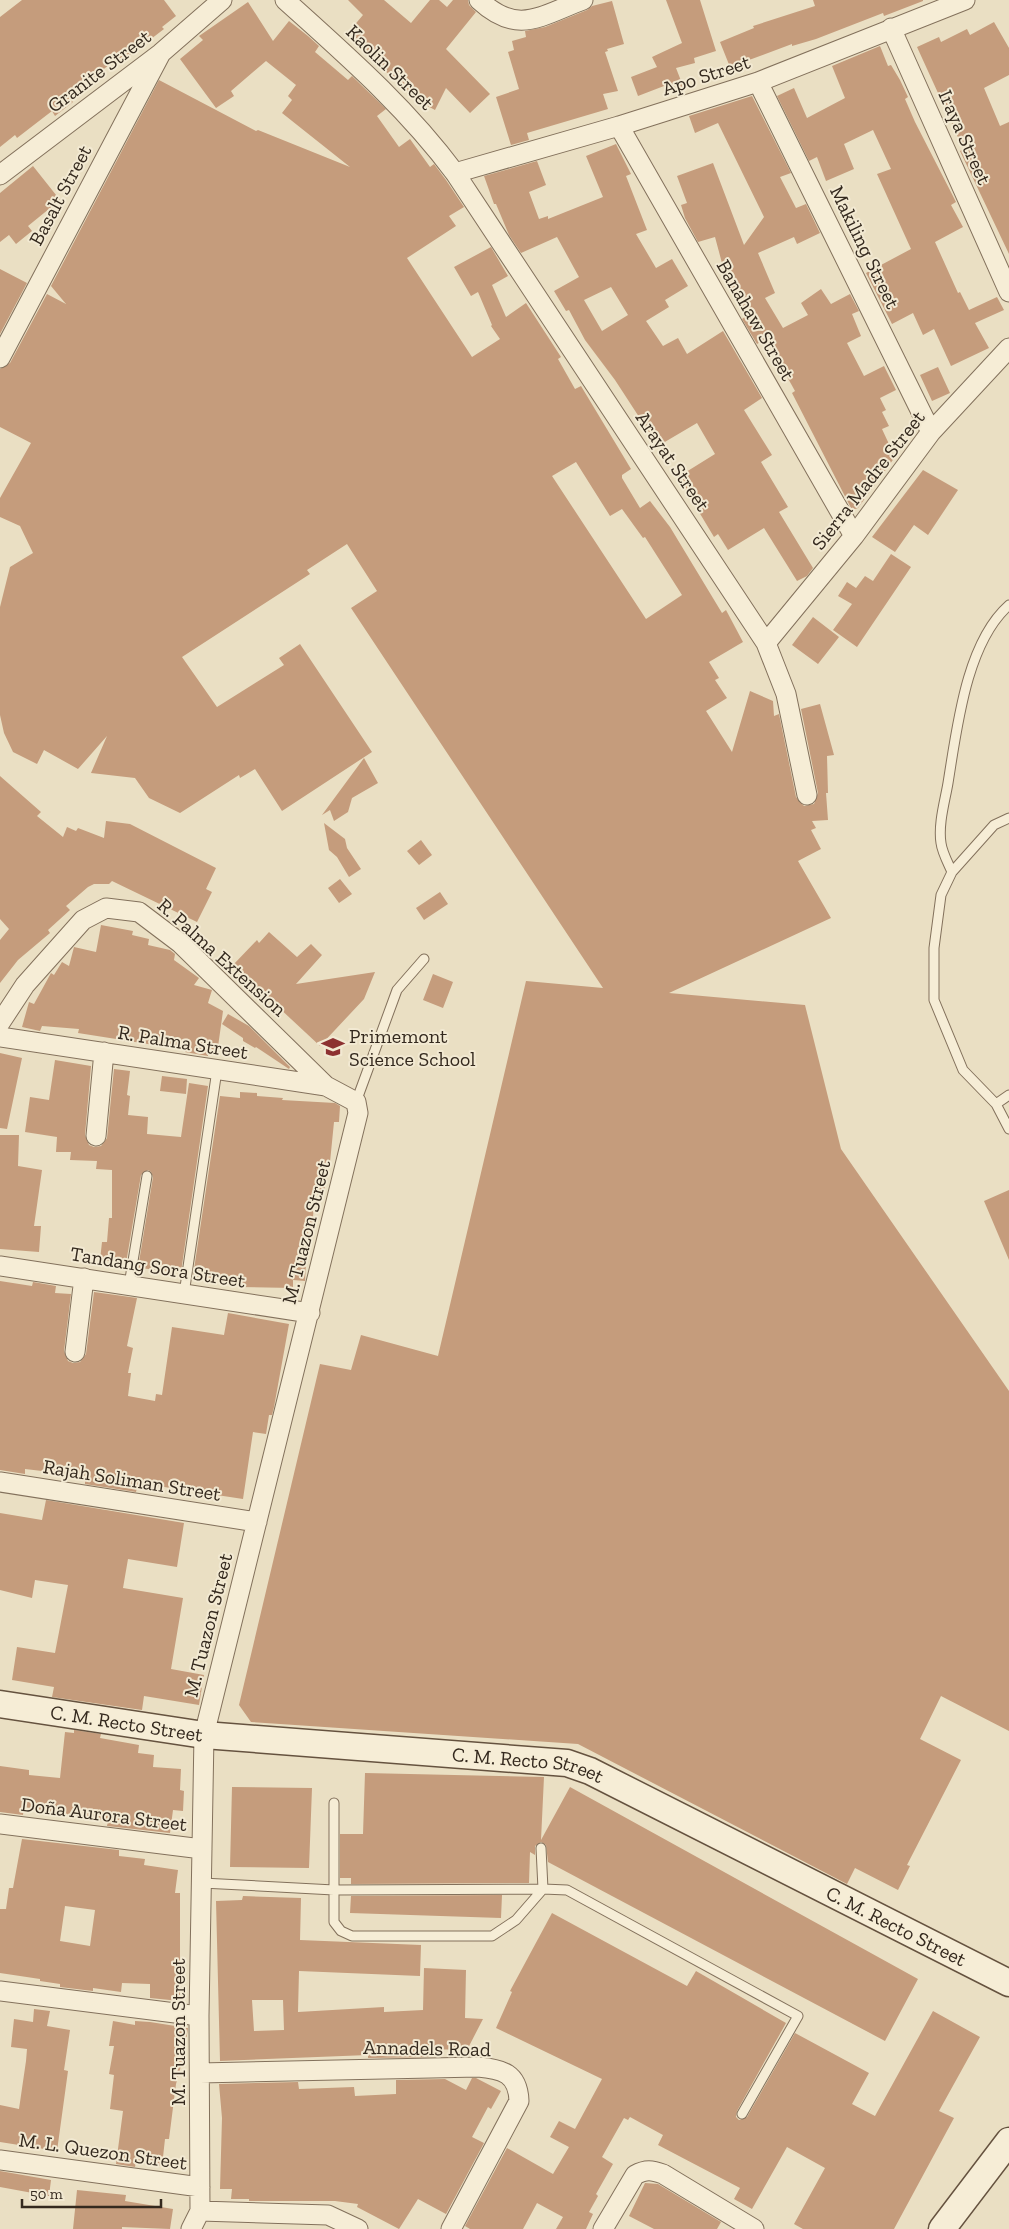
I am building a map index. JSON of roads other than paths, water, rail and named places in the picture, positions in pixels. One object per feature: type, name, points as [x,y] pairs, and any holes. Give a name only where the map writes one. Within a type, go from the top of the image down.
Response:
[{"type":"street","name":"Granite Street","points":[[0,175],[161,53],[222,0]]},
{"type":"street","name":"Kaolin Street","points":[[285,0],[366,72],[404,109],[455,173]]},
{"type":"street","points":[[479,0],[508,20],[525,21],[583,0]]},
{"type":"street","name":"Apo Street","points":[[455,173],[619,126],[758,82],[965,0]]},
{"type":"street","name":"Iraya Street","points":[[891,28],[1009,292]]},
{"type":"street","name":"Basalt Street","points":[[0,358],[161,53]]},
{"type":"street","name":"Makiling Street","points":[[758,82],[931,432]]},
{"type":"street","name":"Banahaw Street","points":[[619,126],[854,536]]},
{"type":"street","name":"Arayat Street","points":[[455,173],[766,642],[786,694],[807,795]]},
{"type":"street","name":"Sierra Madre Street","points":[[766,642],[854,536],[931,432],[1009,348]]},
{"type":"street","name":"R. Palma Extension","points":[[0,1023],[26,985],[83,920],[106,908],[139,912],[180,943],[326,1086]]},
{"type":"street","name":"R. Palma Street","points":[[0,1037],[326,1086],[356,1102]]},
{"type":"street","points":[[96,1136],[104,1052]]},
{"type":"street","name":"M. Tuazon Street","points":[[191,2229],[200,2211],[199,2016],[204,1735],[358,1113],[356,1102]]},
{"type":"street","name":"Tandang Sora Street","points":[[0,1266],[310,1312]]},
{"type":"street","points":[[75,1352],[84,1278]]},
{"type":"street","name":"Rajah Soliman Street","points":[[0,1482],[257,1522]]},
{"type":"street","name":"C. M. Recto Street","points":[[0,1704],[204,1735],[567,1763],[590,1771],[1009,1983]]},
{"type":"street","name":"Doña Aurora Street","points":[[0,1824],[202,1849]]},
{"type":"street","points":[[0,1991],[199,2016]]},
{"type":"street","name":"Annadels Road","points":[[200,2073],[478,2067],[494,2069],[507,2074],[515,2080],[519,2089],[519,2101],[451,2229]]},
{"type":"street","points":[[942,2229],[1009,2141]]},
{"type":"street","name":"M. L. Quezon Street","points":[[0,2160],[200,2187]]},
{"type":"street","points":[[603,2229],[635,2174],[644,2170],[663,2174],[754,2229]]},
{"type":"street","points":[[200,2211],[318,2214],[338,2219],[358,2229]]},
{"type":"lane","points":[[952,872],[941,843],[942,823],[960,708],[981,643],[997,616],[1009,605]]},
{"type":"lane","points":[[1009,818],[994,825],[952,872],[941,895],[934,948],[934,1000],[963,1070],[996,1104],[1009,1129]]},
{"type":"lane","points":[[356,1102],[397,990],[424,959]]},
{"type":"lane","points":[[184,1294],[217,1070]]},
{"type":"lane","points":[[996,1104],[1009,1095]]},
{"type":"lane","points":[[129,1285],[146,1176]]},
{"type":"lane","points":[[334,1803],[334,1922],[341,1931],[352,1936],[492,1936],[516,1920],[543,1890],[541,1848]]},
{"type":"lane","points":[[202,1883],[334,1890],[567,1890],[798,2016],[742,2114]]},
{"type":"place","name":"Primemont Science School","points":[[333,1047]]}]
